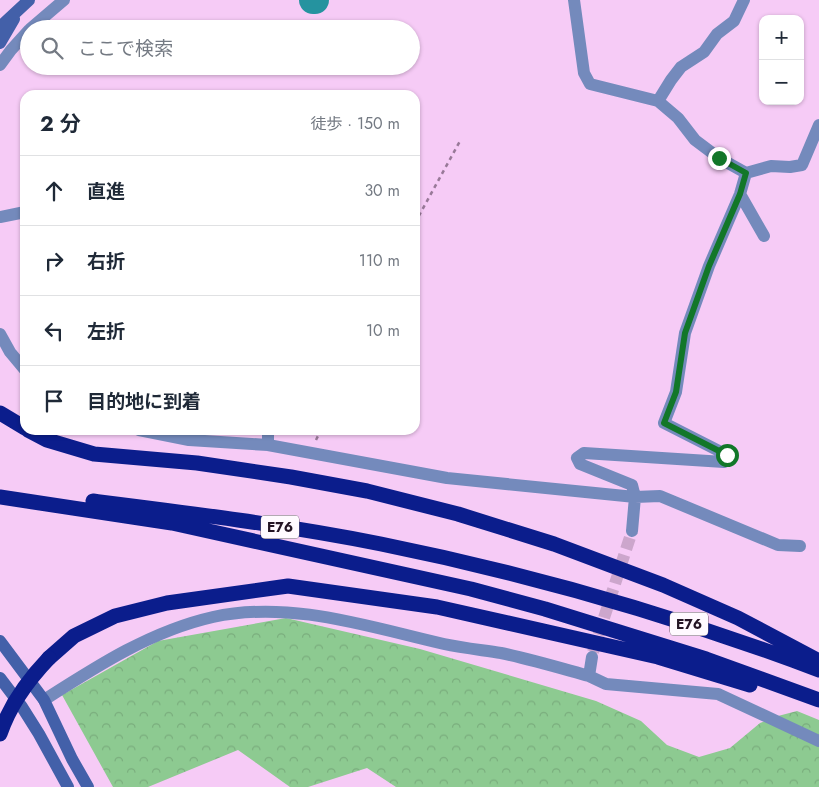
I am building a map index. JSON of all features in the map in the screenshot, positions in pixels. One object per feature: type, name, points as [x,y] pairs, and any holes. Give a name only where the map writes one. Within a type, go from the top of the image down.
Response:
[{"type":"highway","points":[[0,413],[20,425]]},
{"type":"highway","points":[[38,435],[48,440],[94,454],[197,463],[291,476],[367,491],[458,514],[554,544],[663,584],[738,618],[819,661]]},
{"type":"highway","name":"E76","points":[[0,489],[292,528],[398,548],[556,585],[626,604],[716,633],[819,670]]},
{"type":"highway","name":"E76","points":[[0,497],[172,523],[471,589],[545,608],[706,659],[819,700]]},
{"type":"highway","points":[[0,734],[16,699],[29,679],[74,636],[115,616],[167,603],[288,586],[436,607],[658,657],[819,705]]},
{"type":"street","points":[[0,27],[29,0]]},
{"type":"street","points":[[41,20],[64,0]]},
{"type":"street","points":[[574,0],[584,73],[590,84],[658,101],[678,118],[695,140],[719,158],[746,173],[772,166],[790,168],[802,165],[819,125]]},
{"type":"street","points":[[658,101],[681,67],[704,52],[717,34],[734,21],[744,0]]},
{"type":"street","points":[[0,21],[17,12]]},
{"type":"street","points":[[0,44],[17,12]]},
{"type":"street","points":[[0,66],[20,41]]},
{"type":"street","points":[[805,159],[819,161]]},
{"type":"street","points":[[632,531],[635,497],[632,485],[580,464],[577,458],[584,453],[724,462],[727,455],[664,423],[676,392],[685,333],[709,266],[740,194],[746,173]]},
{"type":"street","points":[[740,194],[764,236]]},
{"type":"street","points":[[0,217],[20,213]]},
{"type":"street","points":[[0,334],[10,352],[20,364]]},
{"type":"street","points":[[164,435],[189,440],[268,444],[447,478],[635,497],[660,496],[778,545],[800,546]]},
{"type":"street","points":[[268,435],[268,444]]},
{"type":"street","points":[[44,700],[104,662],[158,636],[214,617],[260,611],[329,616],[452,646],[502,653],[589,676],[606,684],[718,694],[819,741]]},
{"type":"street","points":[[0,641],[44,700],[72,759],[88,787]]},
{"type":"street","points":[[589,676],[592,656]]},
{"type":"street","points":[[0,678],[34,727],[68,787]]},
{"type":"path","points":[[420,214],[460,141]]},
{"type":"green space","points":[[286,618],[420,649],[596,701],[641,721],[667,745],[699,757],[730,748],[760,723],[797,711],[819,720],[819,787],[396,787],[367,768],[308,787],[290,787],[238,750],[148,787],[113,787],[62,695],[158,641]]},
{"type":"tunnel","points":[[593,652],[632,531]]},
{"type":"route","points":[[719,158],[746,173],[740,194],[709,266],[685,333],[676,392],[664,423],[727,455]]}]
